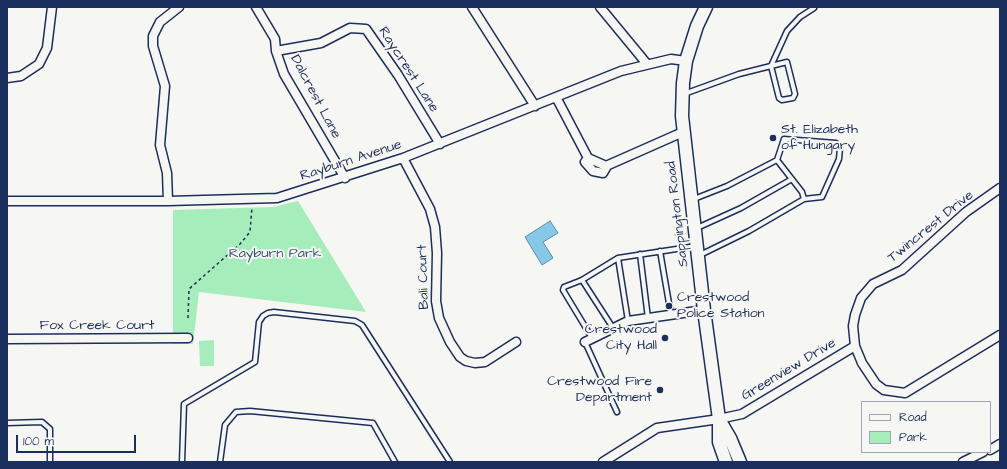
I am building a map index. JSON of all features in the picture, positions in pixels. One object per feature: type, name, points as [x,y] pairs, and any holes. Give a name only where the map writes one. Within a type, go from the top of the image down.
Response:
[{"type":"main road","name":"Sappington Road","points":[[706,7],[697,26],[686,61],[682,94],[683,132],[704,310],[719,420],[719,442],[726,462]]},
{"type":"main road","name":"Sappington Road","points":[[719,420],[730,438],[740,462]]},
{"type":"street","points":[[7,78],[21,76],[39,64],[47,48],[52,7]]},
{"type":"street","points":[[168,201],[167,173],[160,145],[165,86],[153,46],[153,36],[160,22],[179,7]]},
{"type":"street","name":"Dalcrest Lane","points":[[256,7],[275,39],[276,51],[284,74],[345,178]]},
{"type":"street","points":[[472,7],[535,106]]},
{"type":"street","points":[[600,7],[647,64]]},
{"type":"street","name":"Raycrest Lane","points":[[276,51],[321,43],[350,28],[366,29],[398,75],[440,144]]},
{"type":"street","name":"Rayburn Avenue","points":[[7,201],[168,201],[277,198],[345,178],[440,144],[621,71],[671,59],[686,61]]},
{"type":"street","points":[[556,97],[588,158],[597,164],[607,166],[683,132]]},
{"type":"street","name":"Bali Court","points":[[402,158],[430,209],[435,227],[437,253],[436,301],[439,318],[450,342],[460,357],[466,361],[475,363],[485,362],[516,342]]},
{"type":"street","name":"Twincrest Drive","points":[[855,346],[853,326],[856,315],[861,298],[873,284],[902,270],[966,212],[1000,188]]},
{"type":"street","points":[[588,340],[628,321],[704,310]]},
{"type":"street","name":"Greenview Drive","points":[[603,462],[657,428],[719,420],[742,414],[855,346],[862,363],[876,384],[884,390],[905,393],[1000,335]]},
{"type":"street","name":"Fox Creek Court","points":[[7,339],[188,338]]},
{"type":"street","points":[[991,449],[1000,444]]},
{"type":"street","points":[[963,462],[981,453]]},
{"type":"lane","points":[[682,94],[739,74],[771,66],[787,62],[795,94],[794,98],[786,100],[779,98],[771,66],[787,31],[800,17],[814,8]]},
{"type":"lane","points":[[617,412],[588,340],[563,290],[564,287],[582,280],[618,258],[660,251],[697,250],[749,231],[804,199],[822,197],[839,159],[840,148],[836,142],[784,139],[777,160],[727,186],[692,200]]},
{"type":"lane","points":[[777,160],[802,192],[804,199]]},
{"type":"lane","points":[[695,229],[740,208],[792,179]]},
{"type":"lane","points":[[660,251],[671,315]]},
{"type":"lane","points":[[640,254],[648,318]]},
{"type":"lane","points":[[618,258],[628,321]]},
{"type":"lane","points":[[582,280],[612,328]]},
{"type":"lane","points":[[182,462],[184,404],[255,362],[259,322],[263,316],[274,312],[359,322],[450,462]]},
{"type":"lane","points":[[220,462],[225,425],[236,412],[250,411],[373,424],[396,462]]},
{"type":"lane","points":[[7,423],[42,422],[50,429],[50,462]]},
{"type":"path","points":[[188,318],[189,289],[240,244],[250,232],[253,212],[252,198]]},
{"type":"green space","name":"Rayburn Park","points":[[298,201],[366,312],[199,292],[193,344],[173,344],[173,210],[273,207]]},
{"type":"green space","points":[[214,340],[214,366],[200,366],[199,341]]},
{"type":"water","points":[[550,221],[558,233],[543,242],[553,258],[542,265],[525,237]]},
{"type":"place","name":"St. Elizabeth of Hungary","points":[[773,138]]},
{"type":"place","name":"Crestwood Police Station","points":[[669,306]]},
{"type":"place","name":"Crestwood City Hall","points":[[665,338]]},
{"type":"place","name":"Crestwood Fire Department","points":[[660,390]]}]
